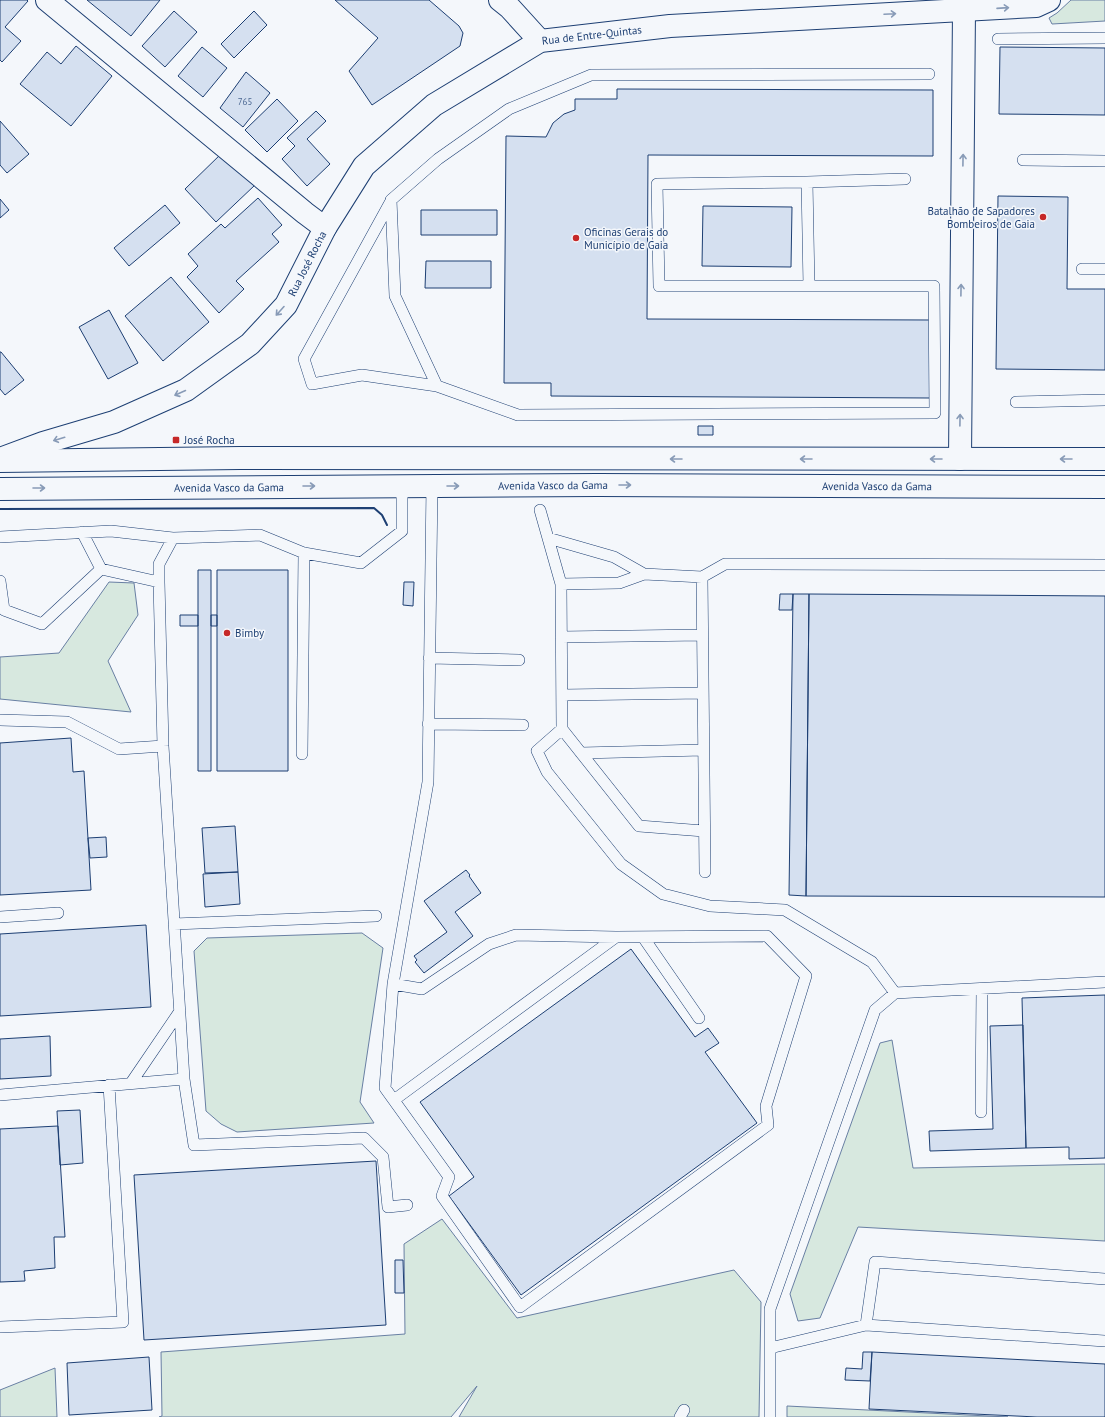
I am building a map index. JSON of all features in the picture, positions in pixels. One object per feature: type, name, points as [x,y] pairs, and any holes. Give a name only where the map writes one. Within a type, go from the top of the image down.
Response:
[{"type":"main road","name":"Rua José Rocha","points":[[0,460],[43,443],[114,422],[186,390],[250,344],[286,305],[325,228],[47,0]]},
{"type":"main road","points":[[500,0],[510,8],[540,41]]},
{"type":"main road","name":"Rua de Entre-Quintas","points":[[837,17],[880,0]]},
{"type":"main road","name":"Rua de Entre-Quintas","points":[[325,228],[364,166],[370,160],[434,105],[540,41],[670,26],[837,17],[962,5],[1036,6],[1049,0]]},
{"type":"main road","points":[[960,458],[962,5]]},
{"type":"main road","points":[[0,460],[232,458],[1105,459]]},
{"type":"main road","name":"Avenida Vasco da Gama","points":[[0,489],[614,485],[1105,487]]},
{"type":"lane","points":[[998,39],[1105,38]]},
{"type":"lane","points":[[905,179],[657,184],[660,286],[934,286],[935,413],[518,416],[437,386],[362,375],[312,384],[304,359],[391,200],[438,159],[509,109],[591,75],[929,74]]},
{"type":"lane","points":[[1023,160],[1105,161]]},
{"type":"lane","points":[[807,182],[810,286]]},
{"type":"lane","points":[[391,200],[395,296],[437,386]]},
{"type":"lane","points":[[1082,269],[1105,269]]},
{"type":"lane","points":[[1016,402],[1105,400]]},
{"type":"lane","points":[[0,537],[111,531],[173,538],[260,536],[304,553],[361,563],[402,531],[402,486]]},
{"type":"lane","points":[[393,984],[422,989],[489,944],[516,935],[616,937],[767,936],[806,976],[766,1106],[768,1125],[520,1307],[442,1196],[449,1177],[385,1088],[393,984],[428,782],[432,486]]},
{"type":"lane","points":[[540,510],[561,584],[562,729],[639,826],[704,831]]},
{"type":"lane","points":[[82,532],[101,569]]},
{"type":"lane","points":[[173,538],[159,564],[162,746],[184,1078],[194,1145],[364,1138],[383,1157],[388,1207],[407,1205]]},
{"type":"lane","points":[[548,538],[614,556],[644,574]]},
{"type":"lane","points":[[302,754],[304,553]]},
{"type":"lane","points":[[561,584],[619,583],[644,574],[702,578],[725,564],[1105,564]]},
{"type":"lane","points":[[0,581],[4,610],[42,624],[101,569]]},
{"type":"lane","points":[[101,569],[159,582]]},
{"type":"lane","points":[[702,578],[705,872]]},
{"type":"lane","points":[[561,638],[702,634]]},
{"type":"lane","points":[[429,658],[518,660]]},
{"type":"lane","points":[[562,695],[703,693]]},
{"type":"lane","points":[[0,720],[67,722],[119,749],[162,746]]},
{"type":"lane","points":[[428,724],[523,725]]},
{"type":"lane","points":[[562,729],[538,751],[540,758],[547,772],[620,864],[663,894],[710,906],[785,910],[872,962],[895,993]]},
{"type":"lane","points":[[581,753],[703,750]]},
{"type":"lane","points":[[0,917],[58,912]]},
{"type":"lane","points":[[174,924],[376,916]]},
{"type":"lane","points":[[394,1100],[616,937]]},
{"type":"lane","points":[[643,937],[699,1018]]},
{"type":"lane","points":[[770,1417],[770,1309],[875,1010],[895,993],[1105,982]]},
{"type":"lane","points":[[981,1112],[982,989]]},
{"type":"lane","points":[[131,1084],[180,1012]]},
{"type":"lane","points":[[0,1095],[184,1078]]},
{"type":"lane","points":[[0,1327],[123,1322],[109,1086]]},
{"type":"lane","points":[[866,1325],[875,1262],[1105,1279]]},
{"type":"lane","points":[[770,1348],[866,1325],[1105,1341]]},
{"type":"shaded area","points":[[1071,0],[1105,0],[1105,21],[1052,24],[1049,18]]},
{"type":"shaded area","points":[[109,582],[134,583],[138,615],[108,661],[131,712],[0,699],[0,657],[59,653]]},
{"type":"shaded area","points":[[362,933],[383,948],[360,1102],[374,1123],[237,1132],[221,1124],[206,1111],[194,951],[207,938]]},
{"type":"shaded area","points":[[892,1040],[913,1168],[1105,1164],[1105,1241],[858,1227],[820,1318],[798,1321],[790,1294],[880,1043]]},
{"type":"shaded area","points":[[442,1219],[517,1318],[734,1270],[761,1302],[759,1417],[459,1417],[477,1386],[451,1417],[159,1417],[162,1416],[161,1352],[405,1334],[404,1244]]},
{"type":"shaded area","points":[[55,1368],[57,1417],[0,1417],[0,1390]]},
{"type":"shaded area","points":[[787,1406],[1008,1417],[787,1417]]},
{"type":"building","points":[[0,0],[28,1],[5,27],[21,41],[2,62],[0,60]]},
{"type":"building","points":[[87,0],[160,0],[131,36]]},
{"type":"building","points":[[335,0],[429,0],[459,26],[463,33],[460,46],[372,105],[349,71],[378,38]]},
{"type":"building","points":[[174,11],[197,32],[165,67],[142,46]]},
{"type":"building","points":[[254,11],[267,25],[234,58],[221,44]]},
{"type":"building","points":[[76,46],[112,76],[71,126],[20,84],[47,52],[61,64]]},
{"type":"building","points":[[202,47],[227,68],[203,97],[178,76]]},
{"type":"building","points":[[1000,47],[1105,48],[1105,115],[999,114]]},
{"type":"building","points":[[246,72],[270,93],[243,127],[220,108]]},
{"type":"building","name":"Oficinas Gerais do Município de Gaia","points":[[617,89],[933,90],[933,156],[648,155],[647,319],[931,320],[930,398],[551,396],[551,383],[504,383],[506,136],[546,137],[553,123],[564,114],[575,110],[575,99],[617,99]]},
{"type":"building","points":[[277,99],[298,121],[267,152],[245,130]]},
{"type":"building","points":[[316,111],[326,121],[307,139],[330,164],[307,186],[282,159],[295,146],[287,138]]},
{"type":"building","points":[[0,121],[29,154],[7,173],[0,165]]},
{"type":"building","points":[[223,152],[255,185],[216,222],[185,189]]},
{"type":"building","points":[[998,196],[1068,197],[1067,289],[1105,289],[1105,370],[996,369]]},
{"type":"building","points":[[258,198],[282,225],[272,234],[279,242],[236,281],[244,289],[219,313],[187,277],[198,266],[188,254],[221,224],[225,228]]},
{"type":"building","points":[[0,199],[9,210],[0,218]]},
{"type":"building","points":[[165,205],[180,223],[129,266],[114,248]]},
{"type":"building","points":[[703,206],[792,207],[791,267],[702,266]]},
{"type":"building","points":[[421,210],[497,210],[497,235],[421,235]]},
{"type":"building","points":[[426,261],[491,261],[491,288],[425,288]]},
{"type":"building","points":[[171,277],[209,322],[163,361],[125,316]]},
{"type":"building","points":[[109,310],[138,363],[108,379],[79,327]]},
{"type":"building","points":[[0,352],[24,380],[5,395],[0,389]]},
{"type":"building","points":[[698,426],[713,426],[713,435],[698,435]]},
{"type":"building","points":[[198,570],[211,570],[211,771],[198,771]]},
{"type":"building","points":[[217,570],[288,570],[288,771],[217,771]]},
{"type":"building","points":[[404,582],[414,582],[413,606],[403,605]]},
{"type":"building","points":[[780,594],[793,594],[792,610],[779,610]]},
{"type":"building","points":[[793,594],[809,594],[806,896],[789,895]]},
{"type":"building","points":[[809,594],[1105,596],[1105,897],[806,896]]},
{"type":"building","points":[[180,615],[198,615],[198,626],[180,626]]},
{"type":"building","points":[[211,615],[217,615],[217,626],[211,626]]},
{"type":"building","points":[[71,738],[73,772],[84,771],[91,890],[0,895],[0,743]]},
{"type":"building","points":[[235,826],[238,872],[205,873],[202,828]]},
{"type":"building","points":[[106,837],[107,857],[90,858],[88,838]]},
{"type":"building","points":[[466,870],[481,893],[455,912],[473,936],[424,973],[415,962],[417,960],[414,956],[447,932],[424,901]]},
{"type":"building","points":[[238,872],[240,904],[205,907],[203,874]]},
{"type":"building","points":[[146,925],[151,1007],[0,1016],[0,934]]},
{"type":"building","points":[[631,949],[695,1037],[708,1028],[719,1043],[705,1052],[757,1123],[521,1295],[449,1196],[474,1177],[420,1102]]},
{"type":"building","points":[[1105,995],[1105,1158],[1069,1159],[1069,1147],[1026,1148],[1022,998]]},
{"type":"building","points":[[1023,1025],[1026,1148],[930,1151],[929,1131],[993,1129],[990,1026]]},
{"type":"building","points":[[50,1036],[51,1076],[0,1079],[0,1039]]},
{"type":"building","points":[[80,1110],[83,1163],[60,1165],[57,1111]]},
{"type":"building","points":[[58,1126],[65,1237],[54,1237],[55,1268],[24,1271],[25,1281],[0,1282],[0,1129]]},
{"type":"building","points":[[376,1161],[386,1325],[144,1340],[134,1175]]},
{"type":"building","points":[[395,1260],[403,1260],[404,1293],[395,1293]]},
{"type":"building","points":[[863,1352],[872,1352],[870,1381],[845,1380],[846,1368],[862,1369]]},
{"type":"building","points":[[872,1352],[1105,1364],[1105,1417],[1037,1417],[869,1409]]},
{"type":"building","points":[[149,1357],[152,1410],[69,1415],[67,1363]]},
{"type":"wall","points":[[0,509],[374,508],[382,515],[387,525]]},
{"type":"place","name":"Batalhão de Sapadores Bombeiros de Gaia","points":[[1043,217]]},
{"type":"place","name":"Oficinas Gerais do Município de Gaia","points":[[576,238]]},
{"type":"place","name":"José Rocha","points":[[176,440]]},
{"type":"place","name":"Bimby","points":[[227,633]]}]
